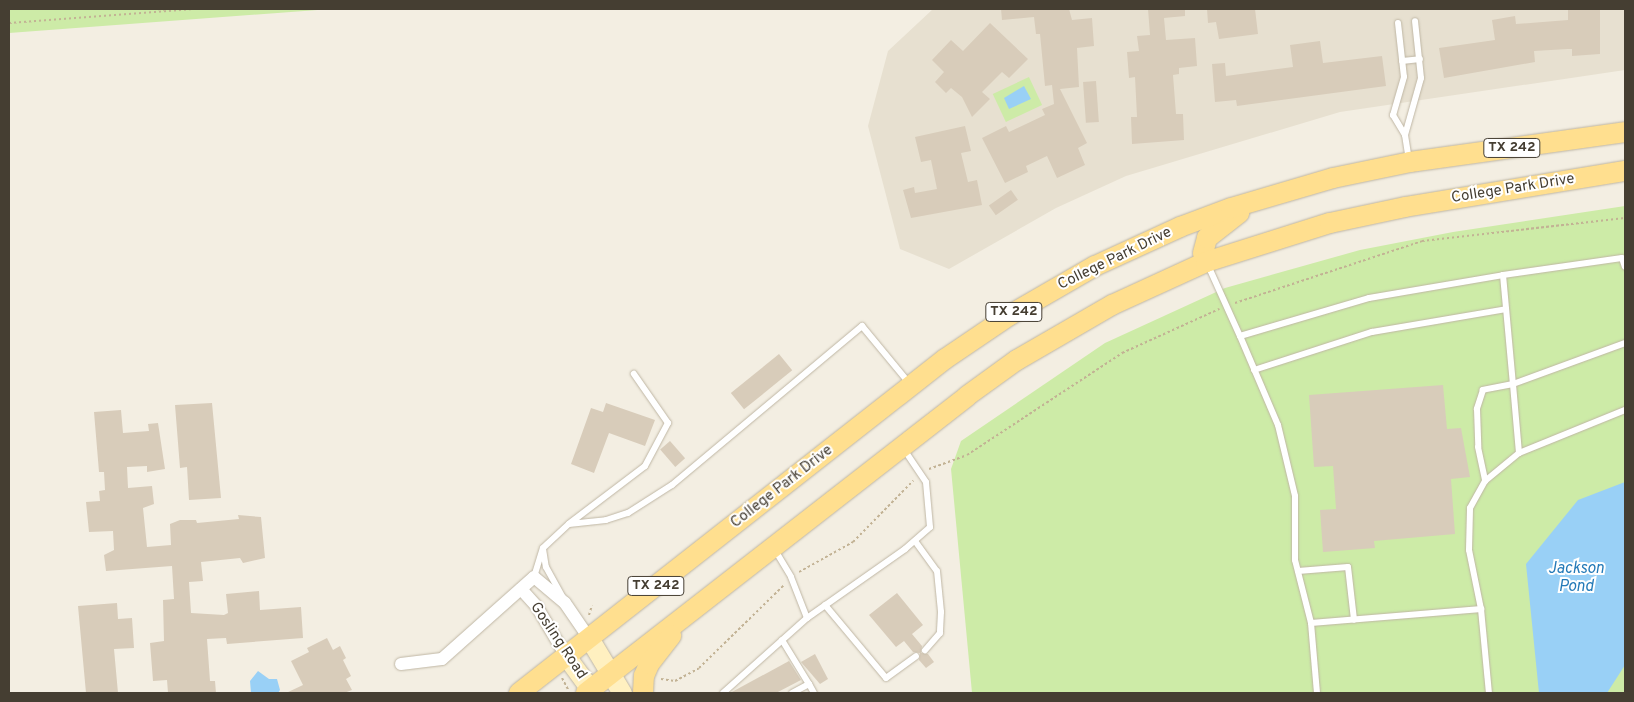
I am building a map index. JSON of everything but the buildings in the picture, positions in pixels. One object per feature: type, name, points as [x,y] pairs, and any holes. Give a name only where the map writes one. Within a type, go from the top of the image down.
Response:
[{"type":"main road","name":"College Park Drive","points":[[519,693],[911,386],[1010,315],[1095,266],[1180,227],[1259,199],[1333,178],[1410,162],[1625,132]]},
{"type":"main road","name":"College Park Drive","points":[[590,692],[690,611],[973,391],[1064,331],[1112,305],[1206,262],[1330,223],[1405,206],[1625,171]]},
{"type":"main road","points":[[1206,262],[1203,253],[1207,238],[1259,199]]},
{"type":"main road","points":[[644,685],[649,664],[690,611]]},
{"type":"main road","name":"Gosling Road","points":[[589,638],[622,693]]},
{"type":"main road","name":"Gosling Road","points":[[566,656],[590,692]]},
{"type":"street","name":"Gosling Road","points":[[534,577],[565,603],[589,638]]},
{"type":"street","points":[[402,664],[442,659],[534,577]]},
{"type":"street","name":"Gosling Road","points":[[521,588],[536,607],[566,656]]},
{"type":"lane","points":[[1405,135],[1421,78],[1416,21]]},
{"type":"lane","points":[[1398,23],[1404,77],[1393,115],[1405,135],[1410,162]]},
{"type":"lane","points":[[1402,61],[1420,59]]},
{"type":"lane","points":[[1240,336],[1369,298],[1622,258],[1625,268]]},
{"type":"lane","points":[[1206,262],[1278,425],[1295,496],[1298,571],[1312,623],[1317,693]]},
{"type":"lane","points":[[1503,276],[1520,453]]},
{"type":"lane","points":[[1254,370],[1372,332],[1506,309]]},
{"type":"lane","points":[[569,524],[606,520],[628,513],[672,485],[862,326],[911,386]]},
{"type":"lane","points":[[1485,481],[1478,448],[1477,409],[1484,390],[1513,384],[1625,343]]},
{"type":"lane","points":[[534,577],[543,548],[569,524],[645,466],[668,422],[634,374]]},
{"type":"lane","points":[[1489,693],[1481,609],[1469,550],[1470,508],[1485,481],[1520,453],[1625,410]]},
{"type":"lane","points":[[723,693],[807,618],[915,541],[930,528],[922,472],[902,446]]},
{"type":"lane","points":[[915,541],[937,571],[941,612],[940,634],[924,650]]},
{"type":"lane","points":[[773,547],[791,577],[807,618]]},
{"type":"lane","points":[[543,548],[546,567],[562,591],[565,603]]},
{"type":"lane","points":[[1298,571],[1348,567],[1354,620]]},
{"type":"lane","points":[[825,605],[886,678],[916,656]]},
{"type":"lane","points":[[1312,623],[1481,609]]},
{"type":"lane","points":[[782,640],[814,693]]},
{"type":"lane","points":[[792,693],[808,684]]},
{"type":"path","points":[[9,23],[197,9]]},
{"type":"path","points":[[644,685],[675,681],[699,668],[791,577],[853,542],[922,472],[967,455],[1122,353],[1227,306],[1422,241],[1625,218]]},
{"type":"shaded area","points":[[933,9],[1625,9],[1625,70],[1340,112],[1126,176],[1056,208],[949,269],[900,249],[868,126],[888,51]]},
{"type":"green space","points":[[9,9],[331,9],[9,33]]},
{"type":"green space","points":[[1029,77],[1042,105],[1006,122],[993,94]]},
{"type":"green space","points":[[1625,206],[1625,693],[972,693],[951,469],[961,441],[1105,343],[1225,288],[1360,250],[1453,232]]},
{"type":"water","points":[[1024,86],[1031,99],[1009,109],[1004,98]]},
{"type":"water","name":"Jackson Pond","points":[[1625,482],[1625,665],[1607,693],[1539,693],[1526,564],[1578,500]]},
{"type":"water","points":[[258,671],[269,679],[277,679],[280,690],[278,693],[251,693],[250,681]]}]
